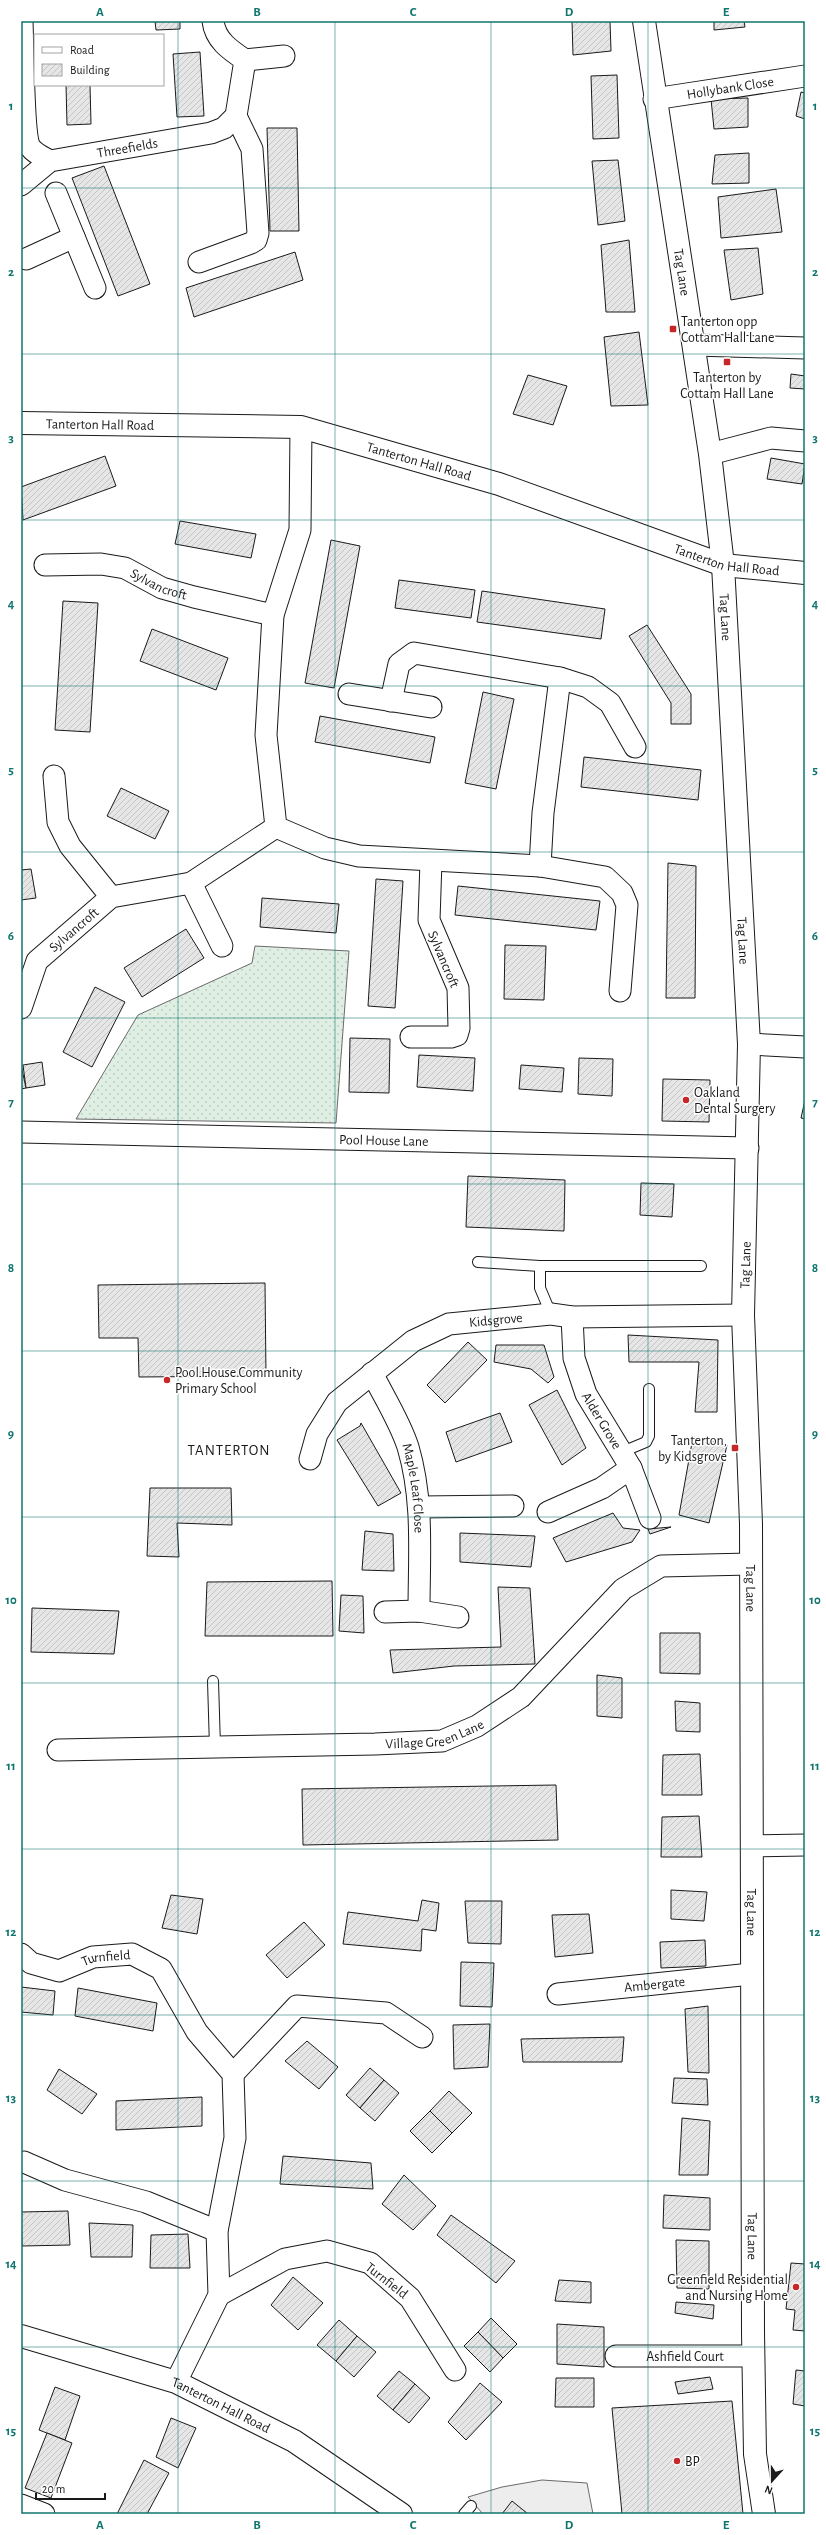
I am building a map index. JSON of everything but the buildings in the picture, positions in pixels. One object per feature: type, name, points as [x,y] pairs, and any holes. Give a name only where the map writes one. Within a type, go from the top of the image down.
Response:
[{"type":"main road","name":"Tag Lane","points":[[644,21],[654,99],[710,454],[723,565],[749,1044],[748,1148],[743,1315],[751,1524],[750,1564],[753,1846],[751,1974],[753,2356],[755,2454],[764,2514]]},
{"type":"main road","name":"Tanterton Hall Road","points":[[21,423],[302,427],[499,484],[723,565],[805,573]]},
{"type":"main road","name":"Tanterton Hall Road","points":[[21,2336],[176,2382],[294,2441],[401,2514]]},
{"type":"street","points":[[213,21],[214,32],[229,49],[245,60],[284,56]]},
{"type":"street","points":[[21,185],[50,160],[40,156],[29,146],[26,121],[22,32]]},
{"type":"street","points":[[199,262],[251,243],[256,240],[258,233],[252,149],[236,116],[245,60]]},
{"type":"street","name":"Hollybank Close","points":[[654,99],[805,76]]},
{"type":"street","name":"Threefields","points":[[50,160],[211,133],[224,128],[236,116]]},
{"type":"street","points":[[56,193],[95,288]]},
{"type":"street","points":[[23,260],[74,237]]},
{"type":"street","points":[[694,345],[805,348]]},
{"type":"street","points":[[302,427],[300,530],[273,615],[266,735],[276,827],[324,848],[358,856],[540,866],[605,877],[622,893],[627,905],[620,992]]},
{"type":"street","points":[[710,454],[771,438],[805,440]]},
{"type":"street","name":"Sylvancroft","points":[[45,565],[101,564],[125,568],[162,588],[194,598],[273,615]]},
{"type":"street","points":[[391,701],[399,664],[414,653],[560,678],[588,686],[610,703],[635,747]]},
{"type":"street","points":[[540,866],[544,813],[560,678]]},
{"type":"street","points":[[349,694],[431,707]]},
{"type":"street","name":"Sylvancroft","points":[[54,776],[58,822],[70,846],[111,898]]},
{"type":"street","name":"Sylvancroft","points":[[21,1008],[29,959],[111,898],[191,883],[276,827]]},
{"type":"street","name":"Sylvancroft","points":[[411,1036],[451,1037],[457,1035],[459,1028],[458,988],[429,920],[431,861]]},
{"type":"street","points":[[191,883],[222,946]]},
{"type":"street","points":[[749,1044],[805,1047]]},
{"type":"street","name":"Pool House Lane","points":[[21,1132],[748,1148]]},
{"type":"street","name":"Kidsgrove","points":[[310,1459],[317,1434],[336,1404],[413,1340],[449,1324],[551,1314],[572,1317],[743,1315]]},
{"type":"street","name":"Alder Grove","points":[[572,1317],[574,1358],[586,1394],[627,1460],[650,1518]]},
{"type":"street","name":"Maple Leaf Close","points":[[372,1373],[407,1446],[416,1476],[420,1507],[419,1611]]},
{"type":"street","points":[[548,1512],[602,1488],[627,1460]]},
{"type":"street","points":[[420,1507],[513,1506]]},
{"type":"street","name":"Village Green Lane","points":[[58,1750],[442,1741],[477,1726],[522,1697],[623,1589],[661,1566],[750,1564]]},
{"type":"street","points":[[385,1612],[419,1611],[458,1617]]},
{"type":"street","points":[[753,1846],[805,1845]]},
{"type":"street","name":"Turnfield","points":[[21,1954],[31,1963],[59,1971],[93,1957],[132,1954],[161,1968],[197,2032],[233,2074]]},
{"type":"street","name":"Ambergate","points":[[558,1994],[751,1974]]},
{"type":"street","points":[[176,2382],[219,2295],[217,2231],[235,2138],[233,2074],[297,2006],[386,2013],[422,2037]]},
{"type":"street","points":[[24,2162],[65,2180],[146,2202],[217,2231]]},
{"type":"street","name":"Turnfield","points":[[219,2295],[285,2259],[328,2251],[370,2263],[410,2298],[455,2370]]},
{"type":"street","name":"Ashfield Court","points":[[616,2356],[753,2356]]},
{"type":"street","points":[[21,2505],[44,2514]]},
{"type":"lane","points":[[478,1262],[540,1266],[701,1266]]},
{"type":"lane","points":[[540,1266],[540,1288],[551,1314]]},
{"type":"lane","points":[[627,1460],[646,1442],[649,1436],[649,1390]]},
{"type":"lane","points":[[213,1681],[215,1747]]},
{"type":"green space","points":[[255,946],[349,951],[336,1123],[76,1119],[138,1015],[252,963]]},
{"type":"shaded area","points":[[542,2480],[587,2483],[593,2514],[528,2514],[512,2502],[502,2514],[483,2514],[468,2497],[502,2487]]},
{"type":"place","name":"Tanterton opp Cottam Hall Lane","points":[[673,329]]},
{"type":"place","name":"Tanterton by Cottam Hall Lane","points":[[727,362]]},
{"type":"place","name":"Oakland Dental Surgery","points":[[686,1100]]},
{"type":"place","name":"Pool House Community Primary School","points":[[167,1380]]},
{"type":"place","name":"Tanterton, by Kidsgrove","points":[[735,1448]]},
{"type":"place","name":"Greenfield Residential and Nursing Home","points":[[796,2287]]},
{"type":"place","name":"BP","points":[[677,2461]]},
{"type":"district","name":"TANTERTON","points":[[229,1450]]}]
